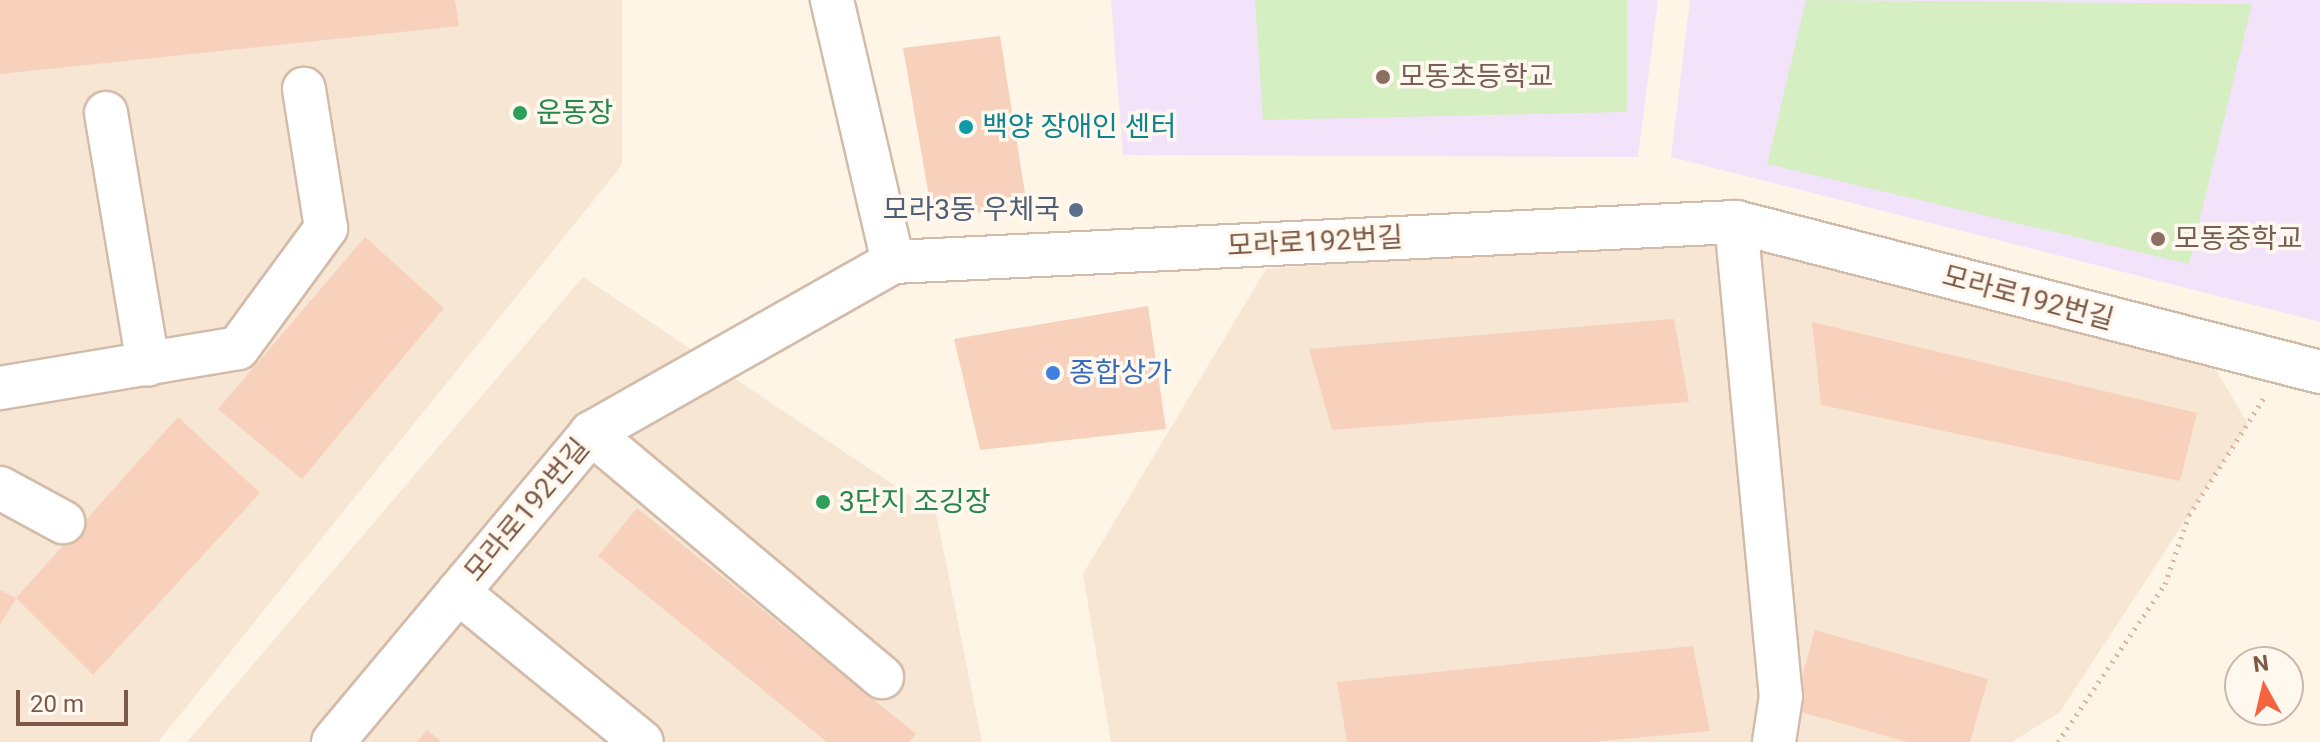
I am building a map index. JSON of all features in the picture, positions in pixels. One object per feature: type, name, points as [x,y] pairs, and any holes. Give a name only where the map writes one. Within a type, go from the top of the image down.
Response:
[{"type":"street","points":[[832,0],[893,262]]},
{"type":"street","points":[[0,388],[238,348],[326,228],[304,89]]},
{"type":"street","points":[[106,113],[148,365]]},
{"type":"street","points":[[1736,222],[1781,696],[1774,742]]},
{"type":"street","name":"모라로192번길","points":[[333,742],[591,433],[893,262],[1736,222],[2303,369]]},
{"type":"street","points":[[591,433],[882,677]]},
{"type":"street","points":[[0,488],[63,522]]},
{"type":"street","points":[[458,592],[642,742]]},
{"type":"path","points":[[2058,742],[2165,584],[2189,515],[2303,369]]},
{"type":"shaded area","points":[[0,0],[622,0],[622,165],[158,742],[0,742]]},
{"type":"shaded area","name":"모동초등학교","points":[[1111,0],[1658,0],[1638,157],[1123,155]]},
{"type":"shaded area","name":"모동중학교","points":[[1690,0],[2320,0],[2320,322],[1671,157]]},
{"type":"shaded area","points":[[1724,234],[2212,363],[2248,424],[2060,712],[2012,742],[1111,742],[1083,574],[1266,269]]},
{"type":"shaded area","points":[[583,277],[936,513],[982,742],[187,742]]},
{"type":"green space","points":[[1255,0],[1627,0],[1627,112],[1263,120]]},
{"type":"green space","name":"모동중학교","points":[[1806,0],[2252,4],[2189,264],[1767,164]]},
{"type":"building","points":[[0,0],[455,0],[459,26],[0,74]]},
{"type":"building","name":"백양 장애인 센터","points":[[1000,36],[1027,206],[933,219],[903,48]]},
{"type":"building","points":[[365,237],[444,308],[302,479],[218,409]]},
{"type":"building","points":[[1148,306],[1166,429],[980,450],[954,339]]},
{"type":"building","points":[[1674,319],[1689,402],[1332,430],[1309,349]]},
{"type":"building","points":[[1812,322],[2197,413],[2180,481],[1821,405]]},
{"type":"building","points":[[178,417],[260,493],[93,675],[16,598]]},
{"type":"building","points":[[637,508],[916,734],[909,742],[827,742],[598,556]]},
{"type":"building","points":[[0,590],[16,598],[0,625]]},
{"type":"building","points":[[1815,630],[1988,679],[1970,742],[1908,742],[1793,710]]},
{"type":"building","points":[[1693,646],[1710,731],[1592,742],[1347,742],[1337,682]]},
{"type":"building","points":[[427,730],[442,742],[417,742]]},
{"type":"place","name":"모동초등학교","points":[[1383,77]]},
{"type":"place","name":"운동장","points":[[520,113]]},
{"type":"place","name":"백양 장애인 센터","points":[[966,127]]},
{"type":"place","name":"모라3동 우체국","points":[[1076,210]]},
{"type":"place","name":"모동중학교","points":[[2158,239]]},
{"type":"place","name":"종합상가","points":[[1053,373]]},
{"type":"place","name":"3단지 조깅장","points":[[823,502]]}]
